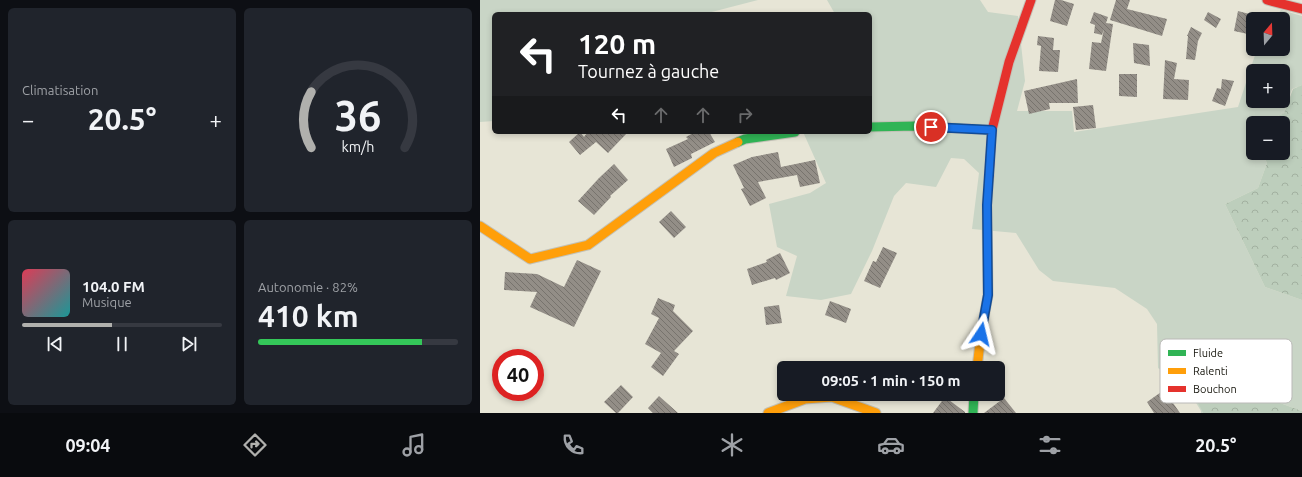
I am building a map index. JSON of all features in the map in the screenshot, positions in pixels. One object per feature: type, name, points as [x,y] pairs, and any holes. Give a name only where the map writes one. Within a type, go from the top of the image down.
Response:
[{"type":"street","points":[[978,361],[988,295],[987,205],[992,130],[1009,62],[1031,0]]},
{"type":"street","points":[[1267,0],[1302,9]]},
{"type":"street","points":[[872,127],[916,126],[992,130]]},
{"type":"street","points":[[480,226],[530,259],[588,244],[714,153],[745,138],[778,134]]},
{"type":"street","points":[[768,413],[805,399],[832,397],[876,413]]},
{"type":"street","points":[[973,413],[974,401]]},
{"type":"green space","points":[[480,0],[758,0],[712,12],[492,12],[492,121],[480,122]]},
{"type":"green space","points":[[827,0],[980,0],[988,12],[1018,16],[1025,81],[1017,111],[1072,111],[1074,132],[1238,107],[1246,83],[1246,108],[1286,108],[1284,113],[1278,116],[1246,116],[1246,160],[1266,160],[1267,163],[1258,188],[1225,204],[1265,287],[1302,300],[1302,411],[1280,403],[1292,403],[1292,339],[1160,339],[1160,369],[1158,368],[1157,324],[1147,309],[1115,288],[1053,281],[1039,270],[1016,233],[972,229],[979,173],[964,159],[951,158],[936,187],[906,183],[894,196],[872,251],[851,294],[821,300],[786,296],[797,256],[777,247],[769,204],[810,193],[826,183],[804,134],[872,134],[872,12],[834,12]]},
{"type":"green space","points":[[1290,13],[1302,16],[1302,85],[1292,89],[1290,95],[1290,64],[1252,64],[1255,56],[1290,56]]},
{"type":"green space","points":[[1302,85],[1302,300],[1265,287],[1225,204],[1258,188],[1267,163],[1266,160],[1290,160],[1290,116],[1278,116],[1284,113],[1286,108],[1290,108],[1290,97],[1293,89]]},
{"type":"green space","points":[[1196,403],[1198,403],[1203,413],[1201,413]]},
{"type":"green space","points":[[1198,403],[1280,403],[1302,411],[1302,413],[1203,413]]},
{"type":"building","points":[[1055,0],[1061,0],[1074,4],[1067,26],[1050,21]]},
{"type":"building","points":[[1116,0],[1130,0],[1127,9],[1167,19],[1162,36],[1110,20]]},
{"type":"building","points":[[1238,11],[1246,13],[1246,34],[1234,31]]},
{"type":"building","points":[[1094,12],[1108,17],[1106,23],[1113,24],[1106,71],[1089,69],[1092,42],[1101,43],[1104,29],[1102,35],[1094,33],[1095,25],[1090,23]]},
{"type":"building","points":[[1208,12],[1221,19],[1216,28],[1204,20]]},
{"type":"building","points":[[1191,27],[1202,33],[1198,41],[1195,60],[1186,59],[1187,36]]},
{"type":"building","points":[[1038,36],[1054,38],[1053,50],[1060,50],[1058,72],[1039,71],[1041,46],[1037,45]]},
{"type":"building","points":[[1133,43],[1149,45],[1150,66],[1134,63]]},
{"type":"building","points":[[1165,60],[1177,63],[1174,79],[1189,80],[1188,100],[1163,99]]},
{"type":"building","points":[[1119,74],[1137,74],[1137,97],[1119,96]]},
{"type":"building","points":[[1077,79],[1078,103],[1049,103],[1050,109],[1029,114],[1024,91]]},
{"type":"building","points":[[1222,79],[1234,81],[1225,106],[1212,101],[1217,88],[1221,89]]},
{"type":"building","points":[[1093,105],[1096,128],[1076,130],[1073,107]]},
{"type":"building","points":[[578,134],[582,134],[584,137],[586,134],[626,134],[608,153],[596,142],[580,155],[569,142]]},
{"type":"building","points":[[691,134],[710,134],[715,142],[691,154],[692,158],[674,167],[666,149],[688,139],[686,137]]},
{"type":"building","points":[[778,152],[781,167],[815,160],[820,183],[800,187],[797,175],[758,182],[766,198],[750,206],[741,189],[744,188],[733,165],[752,157]]},
{"type":"building","points":[[614,164],[628,180],[610,196],[611,197],[594,215],[578,201]]},
{"type":"building","points":[[671,211],[686,227],[674,238],[659,222]]},
{"type":"building","points":[[883,247],[897,253],[880,288],[864,281],[873,261],[876,262]]},
{"type":"building","points":[[780,253],[790,273],[776,280],[775,278],[752,285],[747,269],[767,262],[766,260]]},
{"type":"building","points":[[577,260],[601,271],[574,327],[530,307],[537,292],[504,290],[505,272],[537,274],[564,287]]},
{"type":"building","points":[[658,298],[675,305],[673,311],[693,331],[674,351],[679,354],[663,376],[651,367],[661,353],[645,344],[659,318],[651,314]]},
{"type":"building","points":[[830,301],[851,309],[846,323],[825,315]]},
{"type":"building","points":[[779,305],[782,323],[766,325],[764,307]]},
{"type":"building","points":[[621,385],[633,397],[618,413],[616,413],[604,402]]},
{"type":"building","points":[[1160,393],[1160,403],[1173,403],[1180,413],[1154,413],[1147,402]]},
{"type":"building","points":[[659,396],[678,413],[653,413],[648,408]]},
{"type":"building","points":[[1005,399],[1016,413],[984,413],[1000,401],[1005,401]]},
{"type":"building","points":[[942,401],[950,401],[965,412],[965,413],[933,413]]},
{"type":"traffic: fast","points":[[872,127],[915,126],[992,130]]},
{"type":"traffic: fast","points":[[738,142],[745,139],[781,134]]},
{"type":"traffic: fast","points":[[973,413],[974,401]]},
{"type":"traffic: slow","points":[[480,226],[530,259],[588,245],[714,153],[738,142]]},
{"type":"traffic: slow","points":[[978,361],[988,295],[987,205],[989,176]]},
{"type":"traffic: slow","points":[[768,413],[805,399],[832,397],[876,413]]},
{"type":"traffic: jam","points":[[989,176],[992,130],[1009,62],[1031,0]]},
{"type":"traffic: jam","points":[[1267,0],[1302,9]]},
{"type":"route","points":[[931,127],[992,130],[987,205],[988,295],[981,334]]}]
